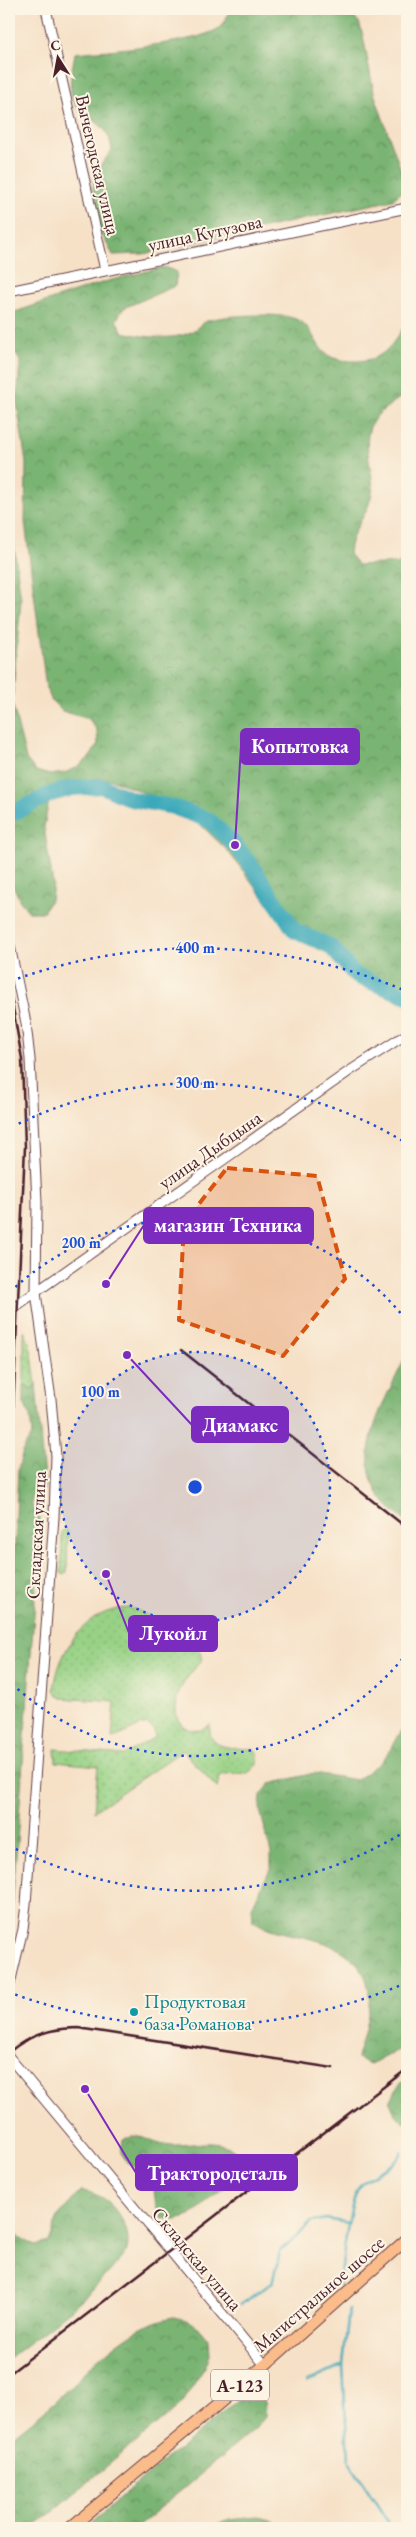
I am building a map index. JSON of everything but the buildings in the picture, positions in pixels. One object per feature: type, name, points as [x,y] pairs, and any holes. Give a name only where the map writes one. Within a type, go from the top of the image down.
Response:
[{"type":"main road","name":"Магистральное шоссе","points":[[70,2528],[264,2365],[407,2239]]},
{"type":"street","name":"Вычегодская улица","points":[[46,9],[105,270]]},
{"type":"street","name":"улица Кутузова","points":[[9,291],[407,208]]},
{"type":"street","name":"Складская улица","points":[[9,941],[26,1023],[30,1059],[37,1202],[36,1293],[52,1399],[56,1456],[54,1517],[25,1916],[9,1988]]},
{"type":"street","name":"улица Дыбцына","points":[[9,1311],[348,1072],[407,1034]]},
{"type":"street","name":"Складская улица","points":[[9,2057],[264,2365]]},
{"type":"highlighted area","points":[[227,1168],[317,1176],[345,1279],[283,1356],[179,1320],[184,1223]]},
{"type":"green space","points":[[229,9],[328,9],[348,13],[359,22],[374,93],[403,176],[403,190],[393,200],[143,254],[113,255],[100,231],[93,188],[95,173],[112,150],[105,131],[81,111],[72,96],[71,80],[75,53],[172,42],[208,34],[223,24]]},
{"type":"green space","points":[[164,267],[177,272],[175,286],[124,308],[116,320],[123,332],[148,337],[175,337],[191,332],[205,322],[223,317],[283,316],[304,324],[328,355],[344,361],[356,361],[367,360],[381,355],[391,346],[407,322],[407,393],[385,408],[372,422],[369,430],[367,440],[372,493],[366,512],[352,538],[349,554],[358,565],[407,563],[407,1001],[320,949],[274,911],[227,850],[178,803],[152,796],[113,780],[99,778],[72,783],[59,788],[49,800],[44,827],[53,884],[51,899],[43,912],[29,912],[20,901],[9,876],[9,508],[21,600],[12,702],[26,759],[36,771],[50,775],[64,773],[78,767],[90,757],[98,744],[97,730],[89,719],[62,711],[52,701],[46,688],[25,522],[26,463],[17,403],[20,361],[13,349],[9,347],[9,314],[104,282]]},
{"type":"green space","points":[[24,1331],[31,1350],[36,1384],[32,1389],[24,1384]]},
{"type":"green space","points":[[407,1354],[407,1522],[386,1503],[374,1484],[369,1464],[370,1443],[376,1421]]},
{"type":"green space","points":[[24,1384],[32,1389],[36,1384],[44,1489],[32,1497],[32,1505],[36,1515],[41,1520],[9,1949],[9,1686],[18,1469],[24,1448],[32,1434],[30,1416],[24,1403]]},
{"type":"green space","points":[[65,1530],[68,1532],[67,1573],[64,1575],[61,1573],[62,1532]]},
{"type":"green space","points":[[128,1608],[147,1616],[176,1639],[195,1646],[200,1653],[202,1660],[180,1689],[176,1711],[180,1722],[189,1729],[194,1730],[200,1730],[210,1724],[210,1733],[213,1740],[218,1744],[232,1748],[255,1750],[258,1754],[258,1763],[248,1773],[220,1776],[217,1788],[183,1750],[94,1811],[98,1766],[56,1762],[55,1749],[124,1755],[155,1737],[154,1729],[147,1724],[112,1738],[115,1702],[61,1698],[54,1690],[61,1661],[76,1635],[99,1616],[113,1610]]},
{"type":"green space","points":[[407,1721],[407,2046],[370,2064],[357,2058],[366,2026],[369,1996],[367,1982],[361,1969],[350,1957],[325,1943],[274,1930],[253,1921],[252,1907],[271,1867],[271,1853],[260,1810],[261,1795],[270,1784],[314,1773],[356,1780],[380,1763],[390,1751]]},
{"type":"green space","points":[[407,2077],[407,2125],[395,2114],[390,2102],[397,2088]]},
{"type":"green space","points":[[137,2136],[171,2145],[214,2143],[222,2145],[239,2153],[241,2167],[235,2179],[190,2216],[177,2220],[163,2218],[156,2207],[153,2179],[129,2164],[121,2153],[123,2139]]},
{"type":"green space","points":[[81,2191],[97,2195],[115,2209],[127,2231],[127,2250],[101,2281],[76,2304],[9,2358],[9,2231],[35,2246],[49,2242],[59,2215]]},
{"type":"green space","points":[[173,2317],[187,2320],[200,2329],[209,2340],[210,2355],[205,2367],[180,2405],[33,2528],[9,2528],[9,2439],[48,2408],[123,2339],[155,2322]]},
{"type":"green space","points":[[256,2393],[266,2403],[265,2417],[255,2429],[136,2528],[84,2528],[243,2396]]},
{"type":"green space","points":[[258,2516],[272,2519],[280,2528],[213,2528],[229,2519]]},
{"type":"waterway","points":[[9,815],[51,794],[72,788],[102,786],[131,799],[173,807],[209,820],[235,845],[253,868],[295,931],[330,946],[356,976],[407,996]]},
{"type":"waterway","points":[[340,2285],[347,2233],[357,2192],[361,2184],[371,2176],[389,2167],[399,2158],[402,2152]]},
{"type":"waterway","points":[[241,2304],[272,2283],[280,2252],[312,2222],[326,2219],[348,2223]]},
{"type":"waterway","points":[[307,2381],[343,2365],[349,2309]]},
{"type":"waterway","points":[[343,2365],[348,2460],[392,2528]]},
{"type":"railway","points":[[9,985],[22,1059],[25,1147],[9,1498]]},
{"type":"railway","points":[[181,1350],[407,1528]]},
{"type":"railway","points":[[9,2052],[25,2041],[41,2034],[59,2029],[78,2028],[333,2068]]},
{"type":"railway","points":[[9,2374],[407,2069]]},
{"type":"place","name":"Копытовка","points":[[235,845]]},
{"type":"place","name":"магазин Техника","points":[[106,1284]]},
{"type":"place","name":"Диамакс","points":[[127,1355]]},
{"type":"place","name":"Лукойл","points":[[106,1574]]},
{"type":"place","name":"Продуктовая база Романова","points":[[134,2012]]},
{"type":"place","name":"Трактородеталь","points":[[85,2089]]}]
